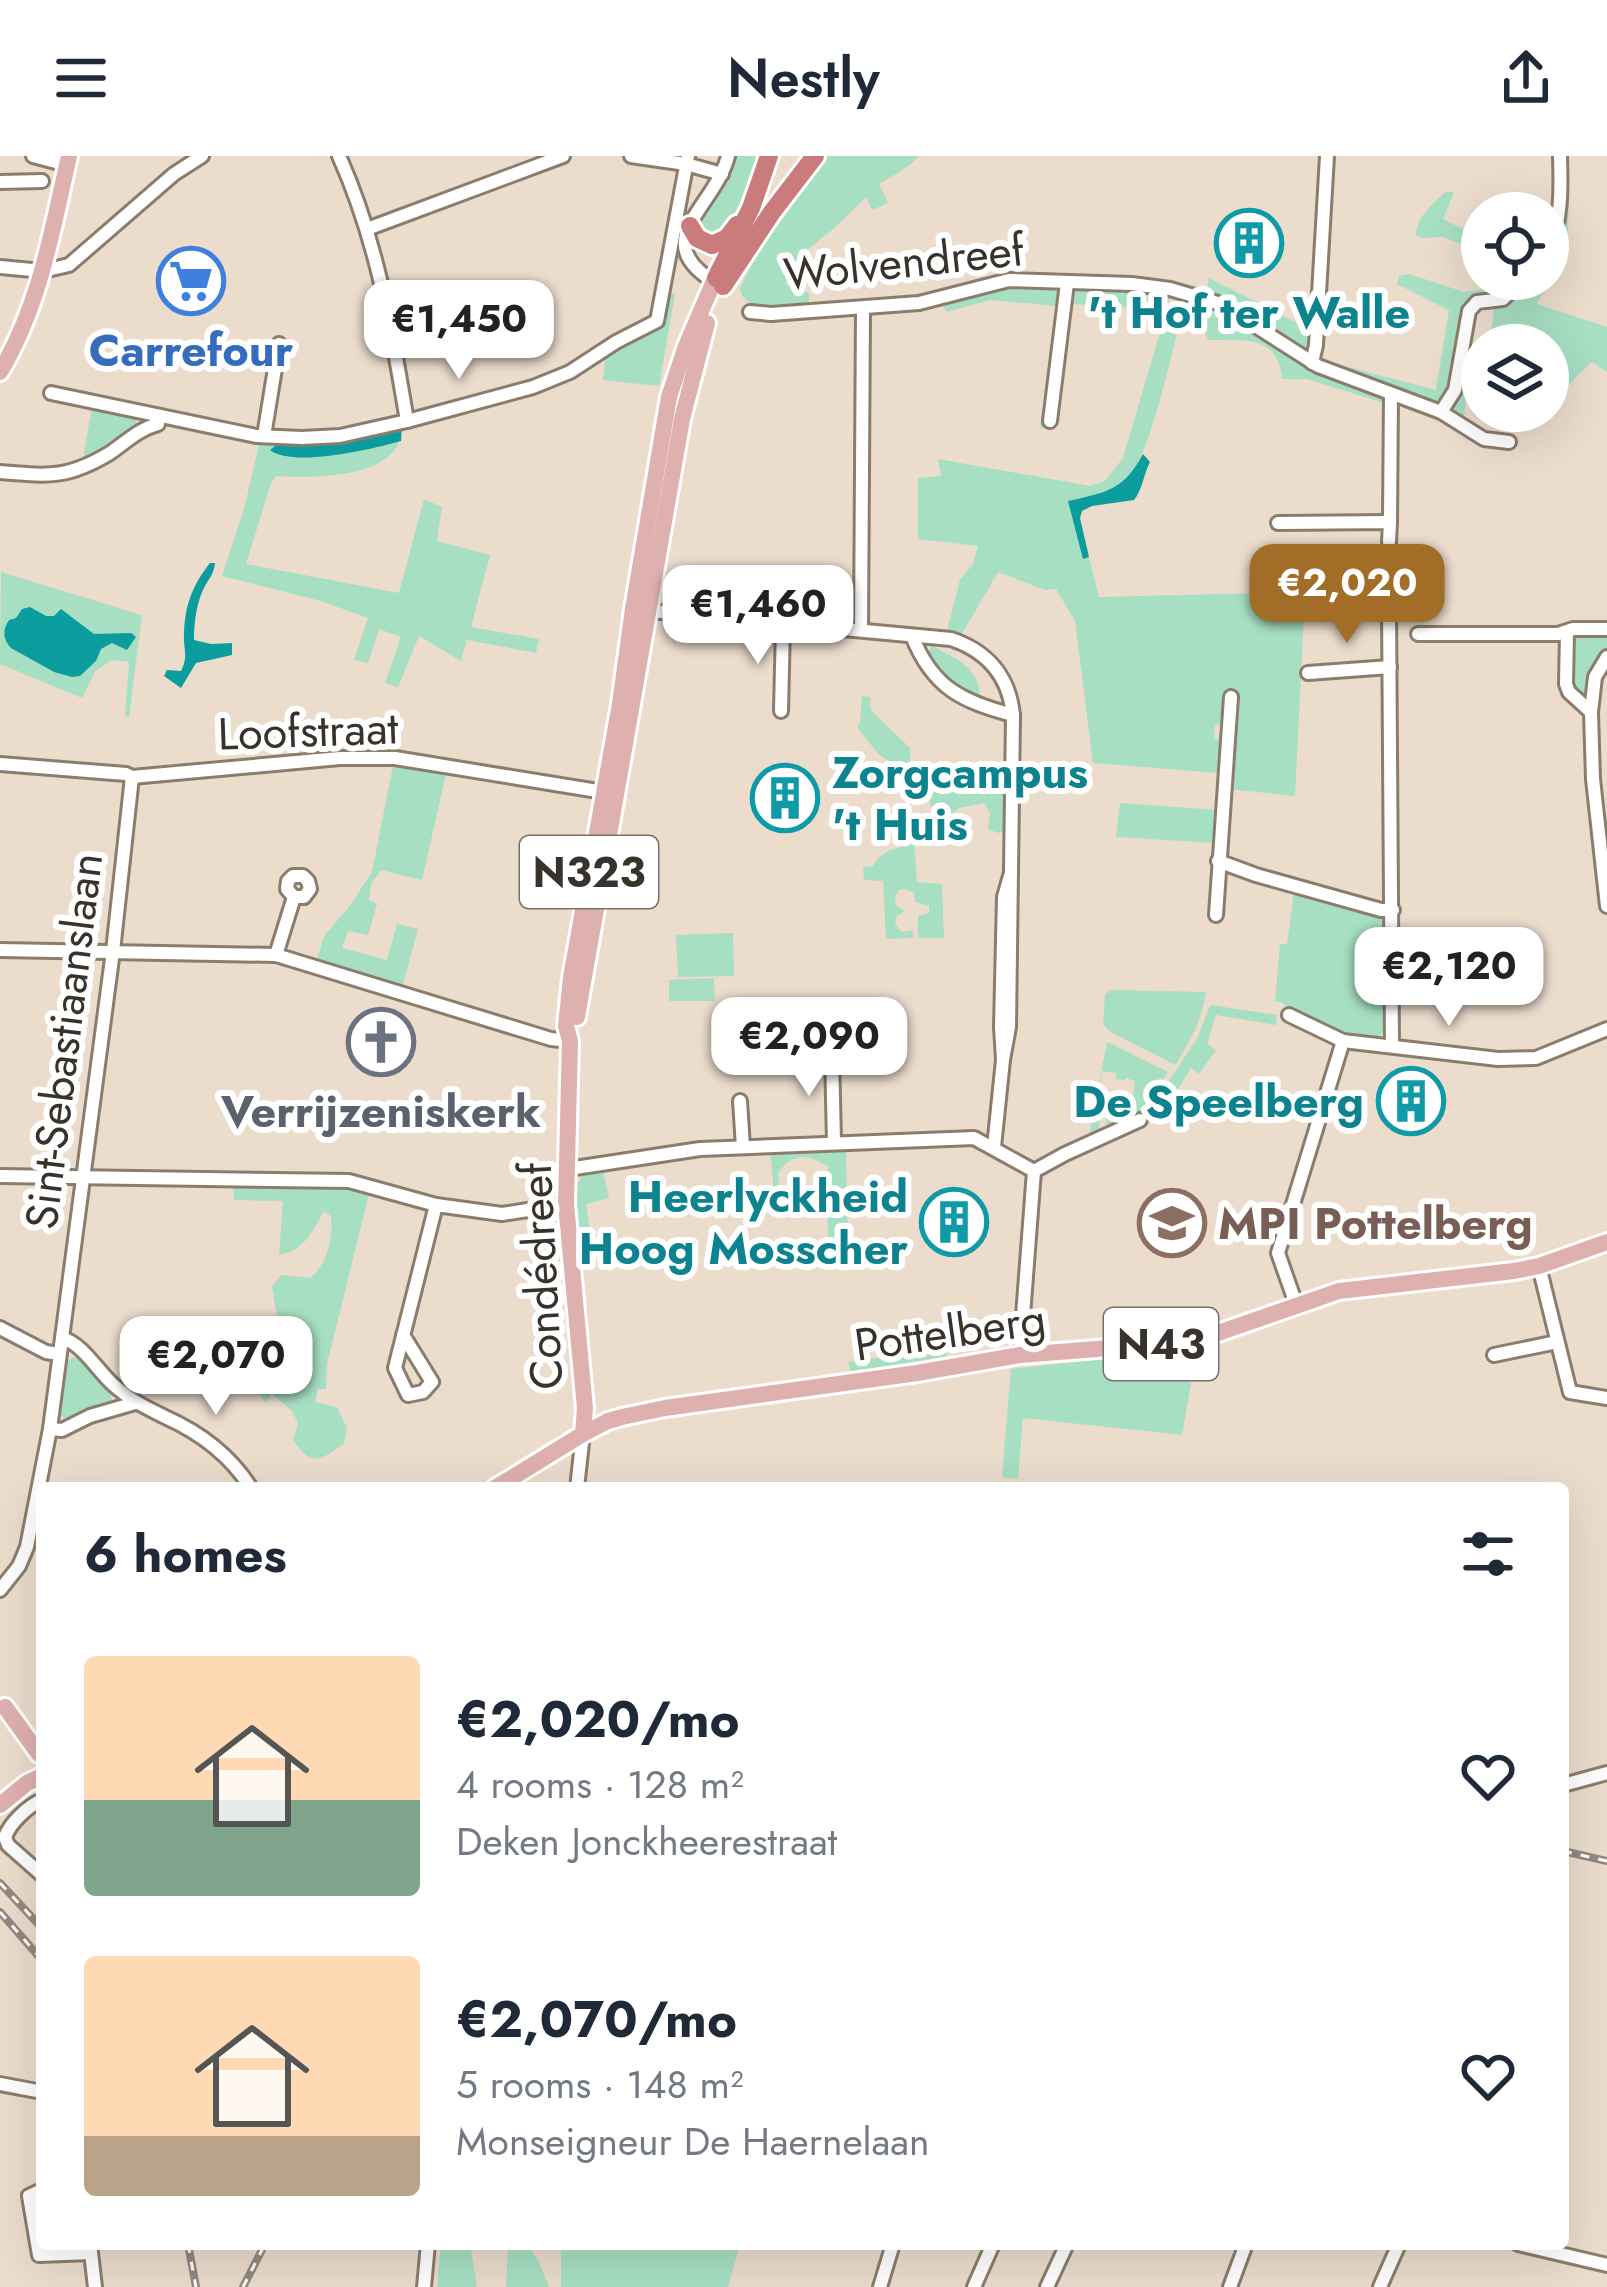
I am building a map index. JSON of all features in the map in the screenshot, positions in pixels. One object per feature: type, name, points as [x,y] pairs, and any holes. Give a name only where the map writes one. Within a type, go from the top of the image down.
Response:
[{"type":"highway","name":"N323","points":[[718,284],[769,156]]},
{"type":"highway","name":"N323","points":[[718,284],[815,156]]},
{"type":"highway","points":[[690,226],[703,242],[717,244],[752,208]]},
{"type":"main road","points":[[0,373],[23,330],[43,271],[68,161]]},
{"type":"main road","name":"Condédreef","points":[[583,1434],[585,1408],[566,1204],[570,1041],[566,1026],[571,978],[610,793],[670,397],[686,346],[718,284]]},
{"type":"main road","name":"Pottelberg","points":[[583,1434],[608,1420],[665,1408],[1020,1355],[1186,1342],[1339,1291],[1539,1266],[1607,1242]]},
{"type":"main road","name":"N43","points":[[504,1482],[583,1434]]},
{"type":"main road","points":[[3,1705],[36,1751]]},
{"type":"main road","points":[[0,1802],[36,1763]]},
{"type":"street","points":[[34,156],[68,161]]},
{"type":"street","points":[[0,267],[43,271],[75,261],[174,174],[202,156]]},
{"type":"street","points":[[340,156],[367,229],[407,421]]},
{"type":"street","points":[[367,229],[563,156]]},
{"type":"street","points":[[631,156],[687,160],[722,173]]},
{"type":"street","points":[[718,284],[691,266],[684,244],[728,156]]},
{"type":"street","points":[[1312,363],[1327,156]]},
{"type":"street","points":[[1559,192],[1560,156]]},
{"type":"street","points":[[51,393],[224,430],[302,438],[340,436],[533,387],[570,372],[657,321],[687,160]]},
{"type":"street","points":[[0,182],[42,181]]},
{"type":"street","name":"Wolvendreef","points":[[750,312],[920,304],[1010,280],[1132,284],[1201,297],[1230,309],[1312,363],[1441,412],[1484,439],[1509,442]]},
{"type":"street","name":"Wolvendreef","points":[[1050,422],[1067,283]]},
{"type":"street","points":[[1441,412],[1455,390],[1469,310],[1477,302],[1494,300]]},
{"type":"street","points":[[861,630],[863,309]]},
{"type":"street","points":[[264,436],[279,344]]},
{"type":"street","points":[[1389,542],[1390,394]]},
{"type":"street","points":[[0,472],[68,474],[143,428],[158,424]]},
{"type":"street","points":[[1277,523],[1390,522]]},
{"type":"street","points":[[1389,604],[1392,1046]]},
{"type":"street","points":[[641,610],[951,639],[989,661],[1010,691],[1010,876],[1004,897],[1003,1060],[994,1147]]},
{"type":"street","points":[[781,711],[783,625]]},
{"type":"street","points":[[1418,634],[1558,634],[1573,628],[1607,628]]},
{"type":"street","points":[[1567,632],[1566,684],[1591,712]]},
{"type":"street","points":[[912,636],[931,671],[946,687],[977,705],[1013,715]]},
{"type":"street","points":[[1607,657],[1595,677],[1591,712],[1607,906]]},
{"type":"street","points":[[1307,674],[1390,667]]},
{"type":"street","points":[[1216,915],[1231,697]]},
{"type":"street","name":"Loofstraat","points":[[0,764],[132,777],[340,758],[394,758],[610,793]]},
{"type":"street","name":"Sint-Sebastiaanslaan","points":[[42,1482],[132,777]]},
{"type":"street","points":[[1217,861],[1393,910]]},
{"type":"street","points":[[276,955],[294,897]]},
{"type":"street","points":[[0,950],[276,955],[551,1040],[570,1041]]},
{"type":"street","points":[[1289,1016],[1343,1041],[1520,1060],[1607,1030]]},
{"type":"street","points":[[1296,1304],[1278,1253],[1343,1041]]},
{"type":"street","points":[[832,1055],[834,1142]]},
{"type":"street","points":[[740,1101],[743,1147]]},
{"type":"street","points":[[1034,1171],[1140,1120]]},
{"type":"street","points":[[568,1169],[700,1149],[974,1138],[1034,1171]]},
{"type":"street","points":[[1020,1355],[1034,1171]]},
{"type":"street","points":[[0,1176],[349,1180],[436,1205],[502,1214],[566,1204]]},
{"type":"street","points":[[403,1335],[436,1205]]},
{"type":"street","points":[[1539,1266],[1570,1392],[1607,1398]]},
{"type":"street","points":[[0,1328],[59,1354]]},
{"type":"street","points":[[62,1338],[78,1346],[135,1403],[211,1443],[246,1482]]},
{"type":"street","points":[[1494,1355],[1557,1342]]},
{"type":"street","points":[[50,1429],[62,1430],[135,1403]]},
{"type":"street","points":[[578,1482],[583,1434]]},
{"type":"street","name":"Sint-Sebastiaanslaan","points":[[0,1589],[19,1566],[36,1512]]},
{"type":"street","points":[[1569,1783],[1607,1773]]},
{"type":"street","points":[[36,1803],[7,1831],[5,1839],[36,1870]]},
{"type":"street","points":[[0,2084],[36,2091]]},
{"type":"street","points":[[36,2192],[29,2195],[36,2237]]},
{"type":"street","points":[[38,2250],[39,2255],[75,2250]]},
{"type":"street","points":[[90,2250],[95,2287]]},
{"type":"street","points":[[424,2287],[427,2250]]},
{"type":"street","points":[[880,2287],[891,2250]]},
{"type":"street","points":[[974,2287],[990,2250]]},
{"type":"street","points":[[1047,2287],[1063,2250]]},
{"type":"street","points":[[1230,2287],[1244,2250]]},
{"type":"street","points":[[1380,2287],[1396,2250]]},
{"type":"street","points":[[1543,2250],[1607,2265]]},
{"type":"green space","points":[[733,156],[757,156],[742,199],[718,240],[697,230],[698,220]]},
{"type":"green space","points":[[828,156],[919,156],[879,184],[888,203],[872,210],[866,197],[798,257],[785,284],[809,293],[809,308],[755,307],[740,288],[756,255]]},
{"type":"green space","points":[[1552,156],[1568,156],[1568,192],[1552,192]]},
{"type":"green space","points":[[1447,191],[1454,193],[1443,219],[1461,228],[1461,244],[1416,235],[1431,205]]},
{"type":"green space","points":[[1409,274],[1461,291],[1461,300],[1539,300],[1537,304],[1607,327],[1607,372],[1592,362],[1569,384],[1569,324],[1492,324],[1494,305],[1477,307],[1474,324],[1461,324],[1461,421],[1384,388],[1384,403],[1307,379],[1282,379],[1274,354],[1266,347],[1246,340],[1208,340],[1193,304],[1170,297],[1168,309],[1070,304],[1055,429],[1040,428],[1056,306],[990,300],[947,312],[943,306],[934,306],[931,293],[1007,276],[1172,282],[1207,288],[1209,278],[1313,331],[1318,359],[1436,390],[1449,310],[1397,284],[1399,276]]},
{"type":"green space","points":[[669,292],[675,294],[659,386],[603,380],[606,353],[660,326]]},
{"type":"green space","points":[[1161,329],[1177,335],[1140,459],[1122,484],[1069,501],[1099,597],[1384,590],[1383,607],[1304,613],[1295,796],[1228,789],[1236,689],[1225,695],[1223,724],[1215,725],[1214,739],[1223,740],[1219,773],[1093,763],[1075,621],[1056,589],[1045,590],[998,572],[962,634],[947,630],[960,580],[973,564],[978,546],[918,539],[918,478],[941,476],[938,459],[1090,486],[1105,481],[1123,458]]},
{"type":"green space","points":[[92,406],[171,419],[148,423],[137,417],[135,430],[82,465]]},
{"type":"green space","points":[[403,426],[398,445],[376,464],[342,474],[276,476],[246,564],[399,593],[424,499],[442,507],[437,541],[490,555],[471,627],[539,639],[536,653],[467,640],[461,661],[419,636],[398,687],[385,683],[401,637],[379,629],[368,663],[354,660],[368,618],[222,576],[260,441],[335,443]]},
{"type":"green space","points":[[1,572],[142,615],[129,717],[125,716],[129,662],[112,660],[95,671],[82,698],[0,664]]},
{"type":"green space","points":[[1571,633],[1607,633],[1607,649],[1591,670],[1584,699],[1570,687]]},
{"type":"green space","points":[[931,645],[971,671],[980,701],[942,676],[928,659]]},
{"type":"green space","points":[[862,696],[870,697],[871,710],[910,748],[911,781],[1003,786],[1003,831],[998,833],[988,829],[990,813],[984,803],[952,813],[931,806],[928,796],[911,803],[917,882],[942,884],[944,938],[918,938],[918,916],[929,913],[929,906],[915,902],[914,893],[905,889],[895,896],[896,905],[905,911],[895,923],[901,932],[913,930],[913,938],[886,939],[883,881],[864,880],[863,867],[907,846],[907,772],[878,754],[857,727]]},
{"type":"green space","points":[[393,766],[446,774],[422,880],[381,870],[371,884],[369,900],[377,904],[368,935],[348,931],[342,948],[387,960],[397,924],[418,929],[402,988],[316,963],[324,936],[372,872]]},
{"type":"green space","points":[[1120,803],[1217,810],[1215,843],[1116,837]]},
{"type":"green space","points":[[1294,892],[1384,921],[1384,1030],[1378,1039],[1328,1026],[1275,1002],[1280,944],[1287,944]]},
{"type":"green space","points":[[733,933],[734,976],[678,977],[676,935]]},
{"type":"green space","points":[[714,978],[715,1001],[669,1001],[669,980]]},
{"type":"green space","points":[[1110,990],[1206,992],[1195,1030],[1175,1065],[1109,1031],[1103,1024],[1105,995]]},
{"type":"green space","points":[[1210,1005],[1277,1015],[1276,1025],[1216,1015],[1207,1044],[1216,1050],[1199,1074],[1191,1068],[1154,1123],[1148,1113],[1198,1037]]},
{"type":"green space","points":[[1107,1042],[1168,1072],[1140,1114],[1105,1133],[1108,1109],[1122,1110],[1124,1098],[1133,1099],[1135,1081],[1102,1071],[1098,1134],[1089,1137]]},
{"type":"green space","points":[[846,1146],[848,1255],[828,1255],[828,1166],[807,1157],[788,1162],[778,1174],[782,1211],[776,1211],[770,1151]]},
{"type":"green space","points":[[602,1167],[609,1198],[586,1204],[591,1238],[579,1240],[576,1187],[584,1172]]},
{"type":"green space","points":[[340,1183],[370,1190],[327,1364],[326,1389],[318,1389],[315,1402],[337,1407],[347,1428],[344,1444],[311,1458],[293,1440],[298,1423],[292,1411],[272,1394],[265,1402],[257,1392],[259,1387],[243,1376],[230,1387],[209,1380],[207,1357],[217,1353],[259,1361],[276,1336],[272,1287],[281,1275],[310,1278],[321,1266],[330,1242],[331,1216],[324,1211],[301,1245],[279,1255],[283,1201],[234,1200],[233,1187]]},
{"type":"green space","points":[[945,1340],[947,1356],[851,1372],[848,1362],[935,1350],[934,1341]]},
{"type":"green space","points":[[1197,1349],[1182,1435],[1023,1418],[1018,1479],[1002,1477],[1011,1369]]},
{"type":"green space","points":[[74,1357],[98,1374],[112,1400],[67,1420],[59,1413],[65,1363]]},
{"type":"green space","points":[[440,2250],[471,2250],[477,2287],[437,2287]]},
{"type":"green space","points":[[508,2250],[531,2250],[549,2287],[506,2287]]},
{"type":"green space","points":[[561,2250],[738,2250],[728,2287],[561,2287]]},
{"type":"water","points":[[402,425],[401,441],[353,452],[296,457],[270,450],[280,442],[335,443]]},
{"type":"water","points":[[1143,454],[1150,462],[1134,500],[1082,511],[1089,557],[1083,559],[1068,501],[1113,488]]},
{"type":"water","points":[[210,563],[215,563],[199,602],[194,640],[232,643],[232,655],[196,663],[181,688],[164,676],[167,670],[181,671],[188,605]]},
{"type":"water","points":[[30,607],[46,616],[61,609],[94,634],[131,633],[136,637],[127,650],[112,643],[101,649],[80,676],[54,672],[11,648],[5,638],[9,620]]},
{"type":"railway","points":[[1569,1852],[1607,1861]]},
{"type":"railway","points":[[0,1883],[36,1922]]},
{"type":"railway","points":[[0,1912],[36,1953]]},
{"type":"railway","points":[[189,2250],[196,2287]]},
{"type":"railway","points":[[243,2287],[262,2250]]},
{"type":"place","name":"'t Hof ter Walle","points":[[1249,243]]},
{"type":"place","name":"Carrefour","points":[[191,281]]},
{"type":"place","name":"Zorgcampus 't Huis","points":[[785,798]]},
{"type":"place","name":"Verrijzeniskerk","points":[[381,1042]]},
{"type":"place","name":"De Speelberg","points":[[1411,1101]]},
{"type":"place","name":"Heerlyckheid Hoog Mosscher","points":[[954,1222]]},
{"type":"place","name":"MPI Pottelberg","points":[[1172,1223]]}]
